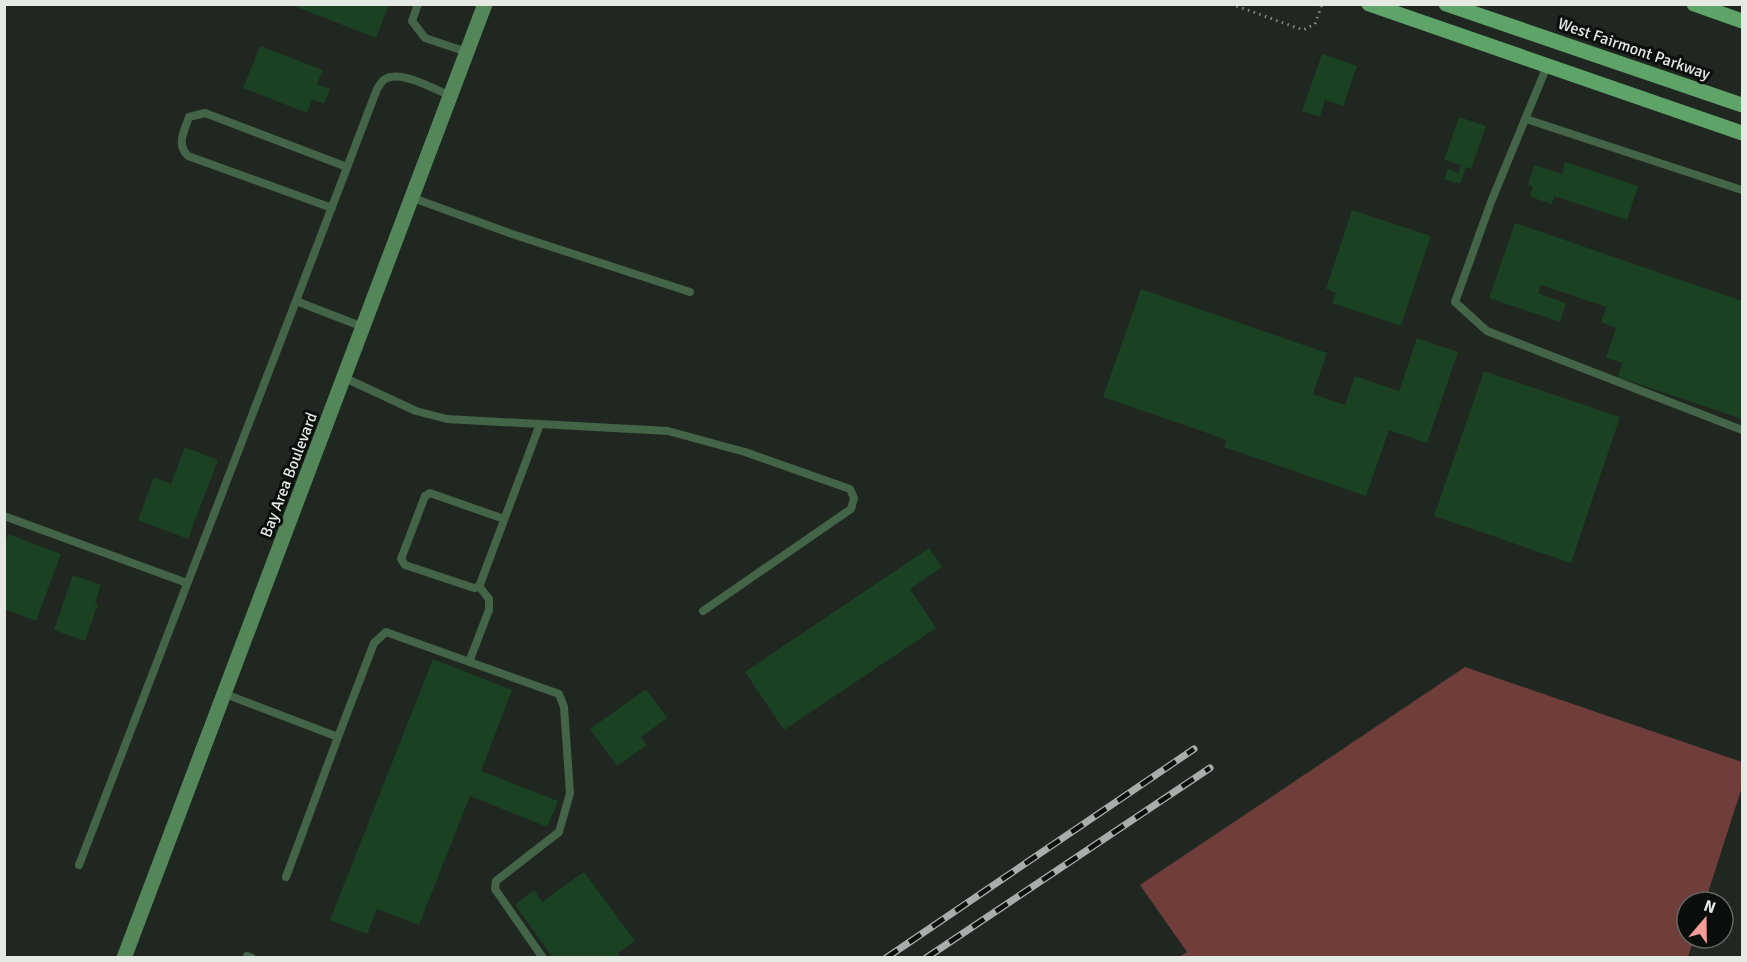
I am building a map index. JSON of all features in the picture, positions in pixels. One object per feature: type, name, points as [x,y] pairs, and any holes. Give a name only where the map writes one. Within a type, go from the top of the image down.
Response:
[{"type":"main road","name":"Bay Area Boulevard","points":[[124,957],[485,4]]},
{"type":"main road","points":[[1369,4],[1743,133]]},
{"type":"main road","name":"West Fairmont Parkway","points":[[1446,4],[1743,105]]},
{"type":"main road","points":[[1694,4],[1743,21]]},
{"type":"lane","points":[[417,4],[412,21],[425,38],[467,52]]},
{"type":"lane","points":[[1547,66],[1491,202],[1455,302],[1487,331],[1743,430]]},
{"type":"lane","points":[[79,865],[377,89],[383,80],[390,76],[407,78],[451,96]]},
{"type":"lane","points":[[332,208],[188,156],[183,151],[180,142],[189,117],[205,113],[347,167]]},
{"type":"lane","points":[[1526,118],[1743,190]]},
{"type":"lane","points":[[413,198],[512,234],[690,292]]},
{"type":"lane","points":[[296,301],[364,327]]},
{"type":"lane","points":[[345,378],[416,411],[447,419],[668,431],[745,452],[850,489],[854,498],[851,509],[703,611]]},
{"type":"lane","points":[[479,586],[540,424]]},
{"type":"lane","points":[[479,586],[474,588],[405,565],[401,559],[425,496],[430,493],[504,519]]},
{"type":"lane","points":[[4,516],[187,583]]},
{"type":"lane","points":[[470,662],[489,610],[489,599],[479,586]]},
{"type":"lane","points":[[286,877],[374,643],[386,632],[559,694],[564,707],[570,793],[559,832],[496,881],[495,889],[543,957]]},
{"type":"lane","points":[[225,694],[338,737]]},
{"type":"path","points":[[1231,4],[1303,30],[1315,24],[1322,4]]},
{"type":"shaded area","points":[[1465,667],[1742,762],[1742,787],[1709,890],[1675,890],[1675,950],[1690,950],[1688,957],[1179,957],[1187,952],[1140,885]]},
{"type":"building","points":[[289,4],[389,4],[376,38]]},
{"type":"building","points":[[260,46],[323,70],[317,84],[330,89],[324,104],[312,99],[307,113],[243,88]]},
{"type":"building","points":[[1322,54],[1357,66],[1343,106],[1325,100],[1320,117],[1302,111]]},
{"type":"building","points":[[1459,117],[1486,126],[1471,169],[1466,167],[1460,184],[1444,179],[1448,169],[1458,173],[1461,165],[1444,160]]},
{"type":"building","points":[[1565,162],[1638,186],[1627,220],[1554,196],[1552,204],[1530,197],[1533,187],[1528,185],[1534,165],[1562,174]]},
{"type":"building","points":[[1352,210],[1431,236],[1401,326],[1332,303],[1336,293],[1326,289]]},
{"type":"building","points":[[1515,223],[1742,301],[1742,419],[1618,377],[1622,363],[1606,358],[1616,328],[1601,322],[1606,307],[1541,285],[1538,293],[1566,303],[1560,322],[1489,298]]},
{"type":"building","points":[[1141,289],[1327,353],[1313,394],[1345,405],[1355,376],[1399,391],[1417,338],[1458,352],[1427,443],[1389,430],[1366,496],[1224,447],[1227,440],[1103,397]]},
{"type":"building","points":[[1484,371],[1620,417],[1571,563],[1434,516]]},
{"type":"building","points":[[185,447],[218,460],[188,539],[138,520],[154,477],[171,484]]},
{"type":"building","points":[[8,534],[61,554],[36,621],[4,609],[4,545]]},
{"type":"building","points":[[929,548],[942,567],[910,589],[936,628],[784,730],[745,672]]},
{"type":"building","points":[[73,575],[101,585],[95,603],[98,604],[85,641],[54,630]]},
{"type":"building","points":[[433,659],[512,690],[481,771],[558,801],[547,827],[470,796],[419,925],[377,909],[367,934],[330,920]]},
{"type":"building","points":[[646,689],[667,718],[641,737],[647,745],[617,766],[590,729]]},
{"type":"building","points":[[584,872],[635,941],[618,953],[621,958],[553,958],[515,905],[534,890],[542,902]]},
{"type":"railway","points":[[886,958],[1194,749]]},
{"type":"railway","points":[[926,958],[1210,768]]}]
